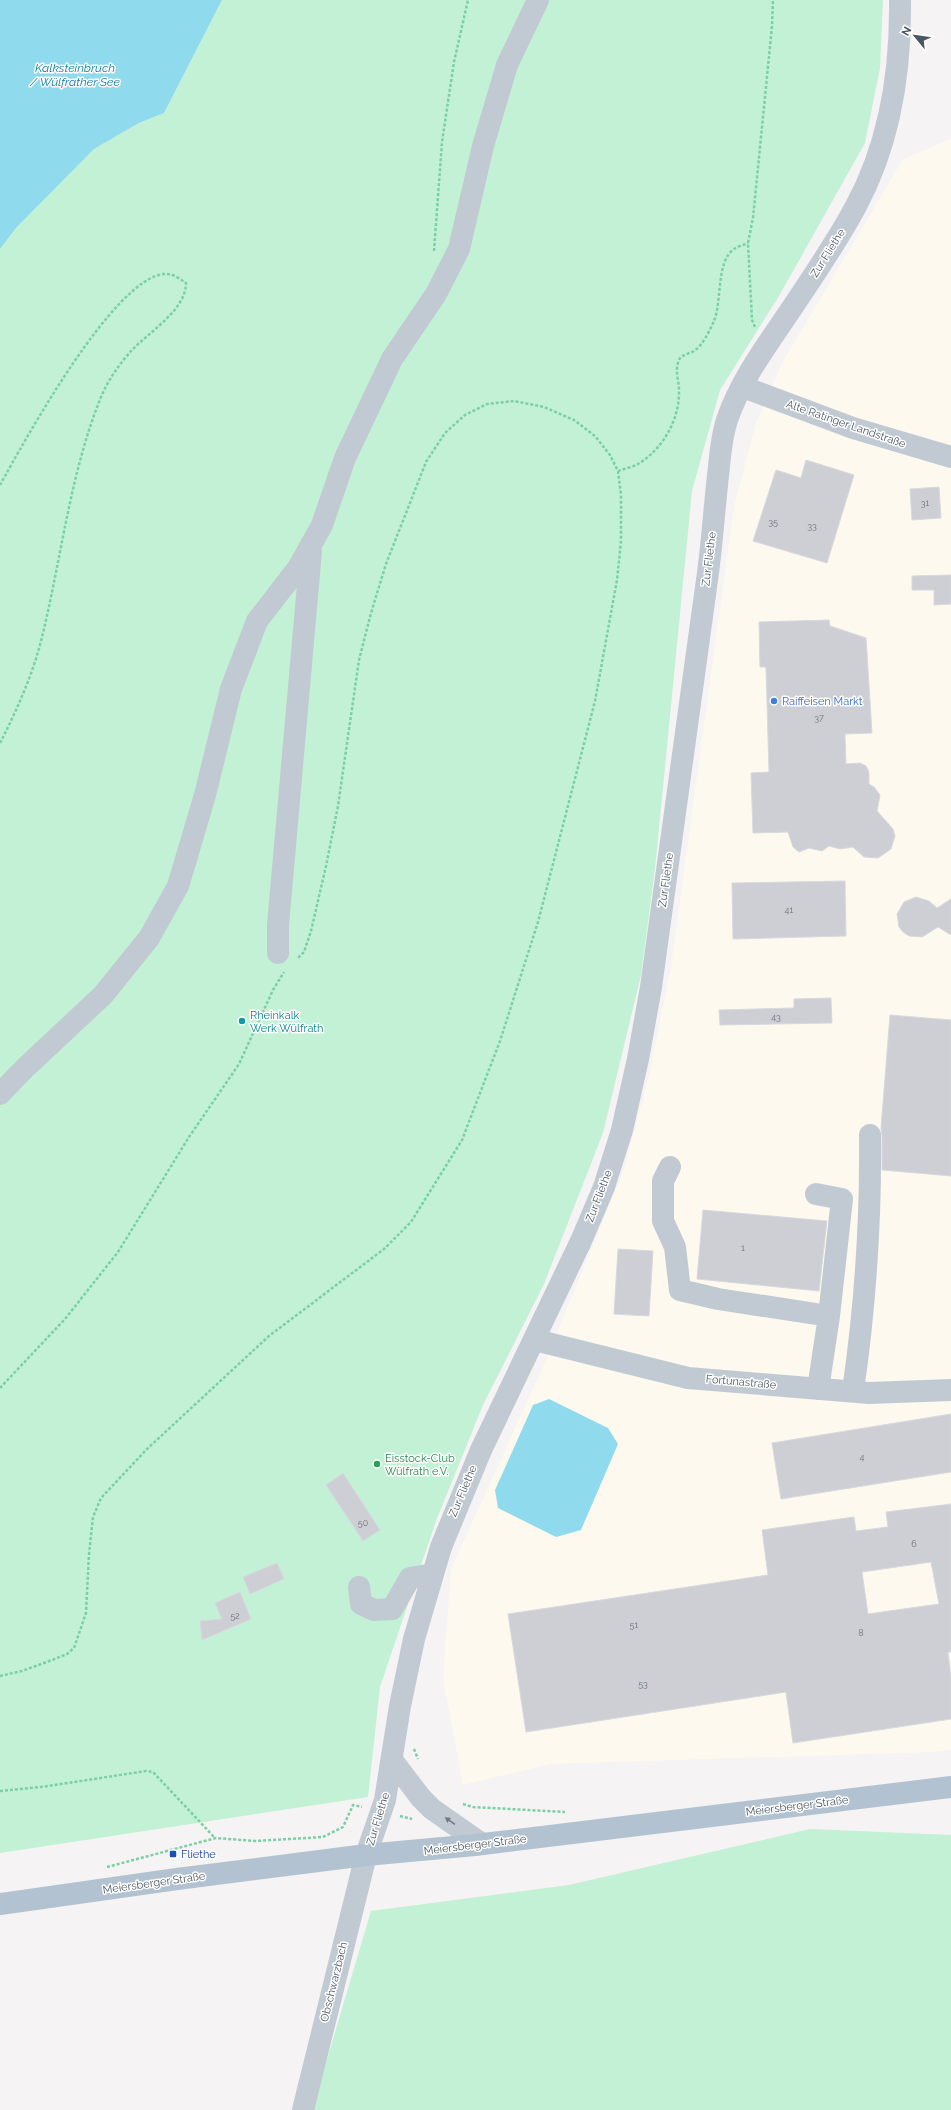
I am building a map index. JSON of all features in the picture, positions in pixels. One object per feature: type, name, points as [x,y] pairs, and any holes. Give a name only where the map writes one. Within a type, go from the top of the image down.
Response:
[{"type":"main road","name":"Meiersberger Straße","points":[[0,1904],[177,1879],[366,1855],[421,1851],[951,1788]]},
{"type":"street","points":[[0,1094],[24,1069],[103,995],[149,938],[178,886],[205,795],[231,689],[257,621],[298,568],[312,544],[322,525],[345,458],[392,359],[436,294],[459,249],[483,146],[507,65],[538,0]]},
{"type":"street","name":"Zur Fliethe","points":[[366,1855],[382,1811],[392,1760],[400,1706],[414,1639],[441,1547],[459,1498],[535,1340],[604,1187],[622,1130],[638,1060],[651,987],[711,548],[720,455],[727,420],[742,387],[764,349],[829,251],[856,206],[870,176],[882,143],[897,75],[900,36],[900,0]]},
{"type":"street","name":"Alte Ratinger Landstraße","points":[[742,387],[853,428],[951,457]]},
{"type":"street","points":[[278,953],[278,925],[312,544]]},
{"type":"street","points":[[853,1391],[858,1358],[871,1194],[870,1135]]},
{"type":"street","points":[[670,1167],[663,1181],[663,1221],[675,1246],[680,1290],[718,1299],[829,1316]]},
{"type":"street","points":[[816,1194],[842,1199],[829,1316],[818,1389]]},
{"type":"street","name":"Fortunastraße","points":[[535,1340],[688,1378],[869,1393],[951,1390]]},
{"type":"street","points":[[359,1587],[361,1604],[374,1610],[392,1609],[410,1578],[433,1574]]},
{"type":"street","points":[[392,1760],[421,1798],[432,1809],[482,1844]]},
{"type":"street","name":"Obschwarzbach","points":[[303,2110],[366,1855]]},
{"type":"path","points":[[434,256],[442,142],[454,62],[468,0]]},
{"type":"path","points":[[764,349],[752,320],[748,243],[753,218],[772,26],[773,0]]},
{"type":"path","points":[[0,1676],[52,1660],[67,1654],[74,1648],[86,1613],[88,1554],[93,1517],[101,1498],[147,1449],[269,1336],[384,1249],[411,1222],[462,1140],[500,1041],[538,922],[594,701],[617,580],[622,541],[622,495],[618,471],[638,464],[657,447],[672,428],[677,408],[679,390],[676,370],[678,361],[683,355],[694,350],[705,337],[714,320],[722,271],[733,250],[748,243]]},
{"type":"path","points":[[0,485],[40,414],[75,360],[123,300],[145,282],[164,274],[177,277],[186,284],[186,292],[164,323],[133,349],[117,368],[101,396],[83,450],[39,646],[15,714],[0,743]]},
{"type":"path","points":[[0,1791],[42,1787],[146,1771],[154,1772],[216,1838]]},
{"type":"path","points":[[458,1803],[473,1807],[572,1813]]},
{"type":"path","points":[[103,1868],[216,1838],[255,1841],[323,1837],[343,1827],[353,1805],[420,1821],[432,1809]]},
{"type":"shaded area","points":[[951,139],[951,1750],[934,1752],[551,1764],[463,1785],[443,1678],[451,1569],[542,1369],[624,1169],[649,1076],[671,966],[734,506],[756,423],[782,363],[903,159]]},
{"type":"green space","points":[[222,0],[883,0],[880,68],[865,143],[779,296],[720,390],[692,491],[655,869],[641,975],[603,1133],[544,1284],[483,1405],[436,1521],[380,1687],[368,1797],[0,1853],[0,249],[16,228],[94,149],[139,123],[164,113]]},
{"type":"green space","points":[[810,1829],[951,1835],[951,2110],[312,2110],[371,1911],[569,1885]]},
{"type":"water","name":"Kalksteinbruch / Wülfrather See","points":[[0,0],[222,0],[164,113],[139,123],[94,149],[16,228],[0,249]]},
{"type":"water","points":[[549,1399],[608,1428],[618,1444],[581,1530],[556,1537],[498,1508],[495,1490],[533,1405]]},
{"type":"building","points":[[806,460],[854,475],[827,563],[753,541],[776,470],[801,478]]},
{"type":"building","points":[[939,487],[941,518],[912,520],[910,489]]},
{"type":"building","points":[[951,575],[951,604],[934,605],[934,590],[912,590],[912,576]]},
{"type":"building","points":[[829,620],[830,626],[866,638],[872,733],[845,734],[846,764],[860,763],[866,766],[869,772],[869,784],[874,787],[880,795],[877,811],[893,829],[895,836],[891,849],[878,858],[864,857],[853,847],[840,849],[829,846],[822,851],[809,848],[799,852],[793,847],[788,832],[753,833],[751,773],[769,772],[766,667],[760,667],[759,622]]},
{"type":"building","points":[[845,881],[846,936],[733,939],[732,883]]},
{"type":"building","points":[[916,897],[929,901],[937,908],[951,899],[951,935],[938,927],[922,937],[909,936],[903,932],[899,927],[897,914],[904,902]]},
{"type":"building","points":[[831,998],[832,1023],[720,1025],[719,1010],[794,1008],[794,999]]},
{"type":"building","points":[[890,1015],[951,1020],[951,1176],[882,1170],[881,1128]]},
{"type":"building","points":[[703,1210],[827,1221],[819,1291],[697,1279]]},
{"type":"building","points":[[618,1249],[653,1251],[649,1316],[614,1314]]},
{"type":"building","points":[[951,1414],[951,1472],[781,1499],[772,1443]]},
{"type":"building","points":[[343,1473],[380,1530],[363,1541],[326,1485]]},
{"type":"building","points":[[951,1504],[951,1652],[948,1652],[951,1677],[951,1719],[793,1743],[786,1692],[526,1732],[508,1614],[768,1575],[762,1530],[854,1517],[856,1531],[888,1527],[886,1512]],"holes":[[[931,1562],[939,1604],[868,1614],[862,1572]]]},
{"type":"building","points":[[277,1563],[284,1579],[250,1594],[243,1577]]},
{"type":"building","points":[[240,1592],[251,1619],[202,1640],[200,1621],[222,1619],[215,1603]]},
{"type":"place","name":"Raiffeisen Markt","points":[[774,701]]},
{"type":"place","name":"Rheinkalk Werk Wülfrath","points":[[242,1021]]},
{"type":"place","name":"Eisstock-Club Wülfrath e.V.","points":[[377,1464]]},
{"type":"place","name":"Fliethe","points":[[173,1854]]}]
